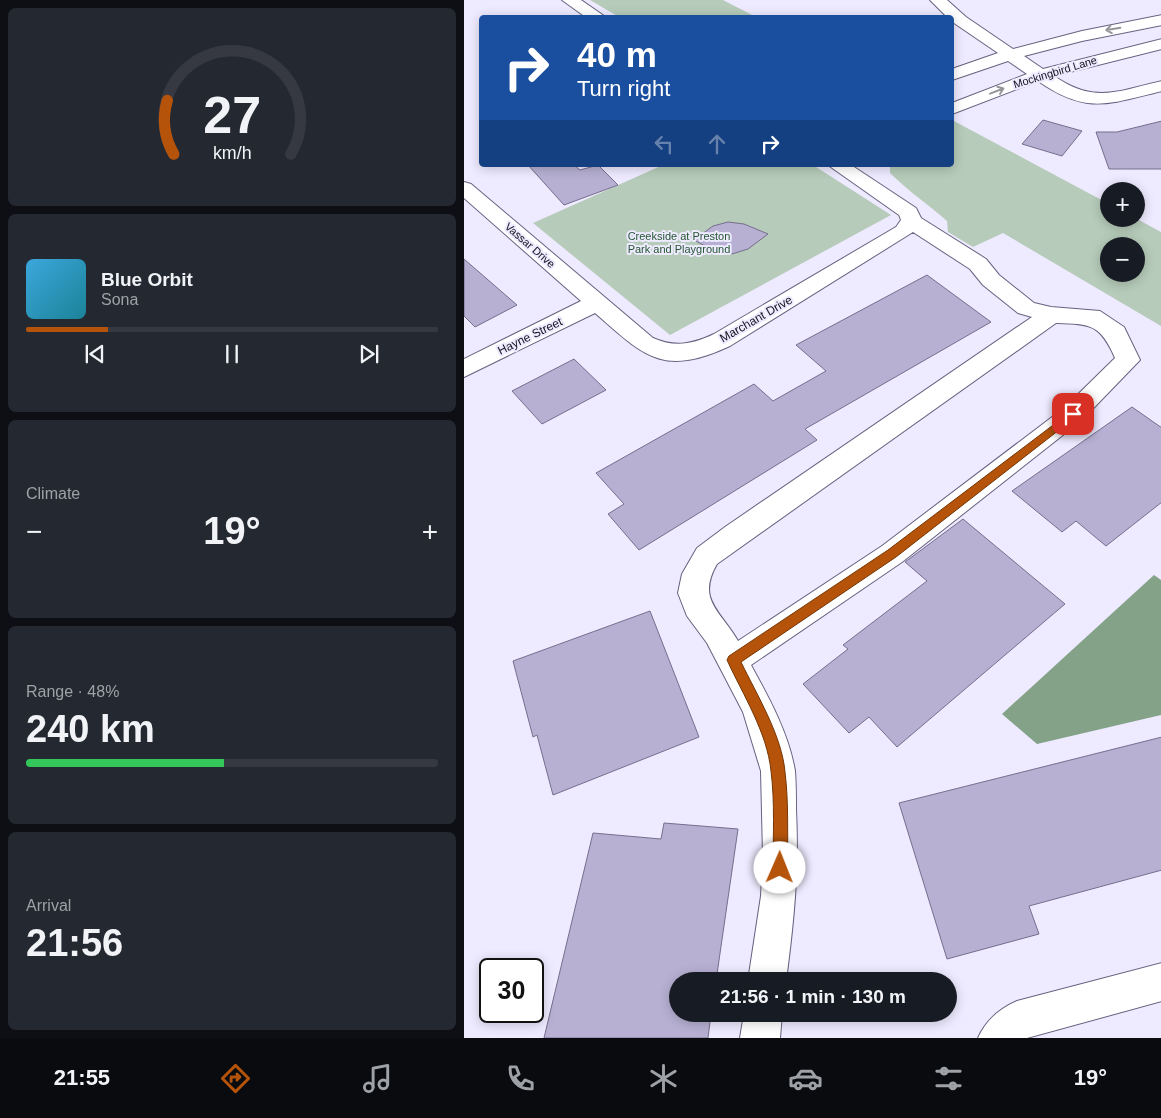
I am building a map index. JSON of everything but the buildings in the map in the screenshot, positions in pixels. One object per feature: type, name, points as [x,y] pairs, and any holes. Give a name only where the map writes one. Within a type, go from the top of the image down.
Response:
[{"type":"street","points":[[570,0],[594,15]]},
{"type":"street","points":[[938,0],[960,20],[1064,91],[1093,100],[1108,99],[1161,86]]},
{"type":"street","points":[[954,74],[1009,54],[1078,35],[1161,20]]},
{"type":"street","name":"Mockingbird Lane","points":[[954,108],[1041,75],[1118,53],[1161,44]]},
{"type":"street","points":[[734,660],[892,554],[1073,414],[1128,360],[1116,332],[1092,316],[1052,315],[1026,308],[962,253],[911,221],[911,216],[904,208],[842,167]]},
{"type":"street","name":"Vassar Drive","points":[[464,188],[596,303]]},
{"type":"street","name":"Marchant Drive","points":[[596,303],[652,348],[670,353],[693,352],[722,340],[894,238],[911,221]]},
{"type":"street","name":"Hayne Street","points":[[464,369],[596,303]]},
{"type":"street","points":[[769,972],[776,931],[781,854],[778,771],[773,750],[757,707],[734,660],[718,634],[697,607],[693,593],[696,574],[707,556],[735,535],[1052,315]]},
{"type":"street","points":[[998,1038],[1017,1021],[1161,982]]},
{"type":"street","points":[[760,1038],[762,1022]]},
{"type":"green space","points":[[590,0],[723,0],[752,15],[616,15]]},
{"type":"green space","points":[[954,121],[1100,199],[1100,227],[1145,227],[1145,223],[1161,232],[1161,326],[1003,233],[973,247],[948,232],[947,221],[890,173],[890,167],[954,167]]},
{"type":"green space","name":"Creekside at Preston Park and Playground","points":[[659,167],[816,167],[891,215],[670,335],[533,223]]},
{"type":"shaded area","points":[[1154,575],[1161,580],[1161,715],[1037,744],[1002,714]]},
{"type":"route","points":[[780,868],[781,826],[778,771],[773,750],[757,707],[734,660],[892,554],[1073,414]]}]
